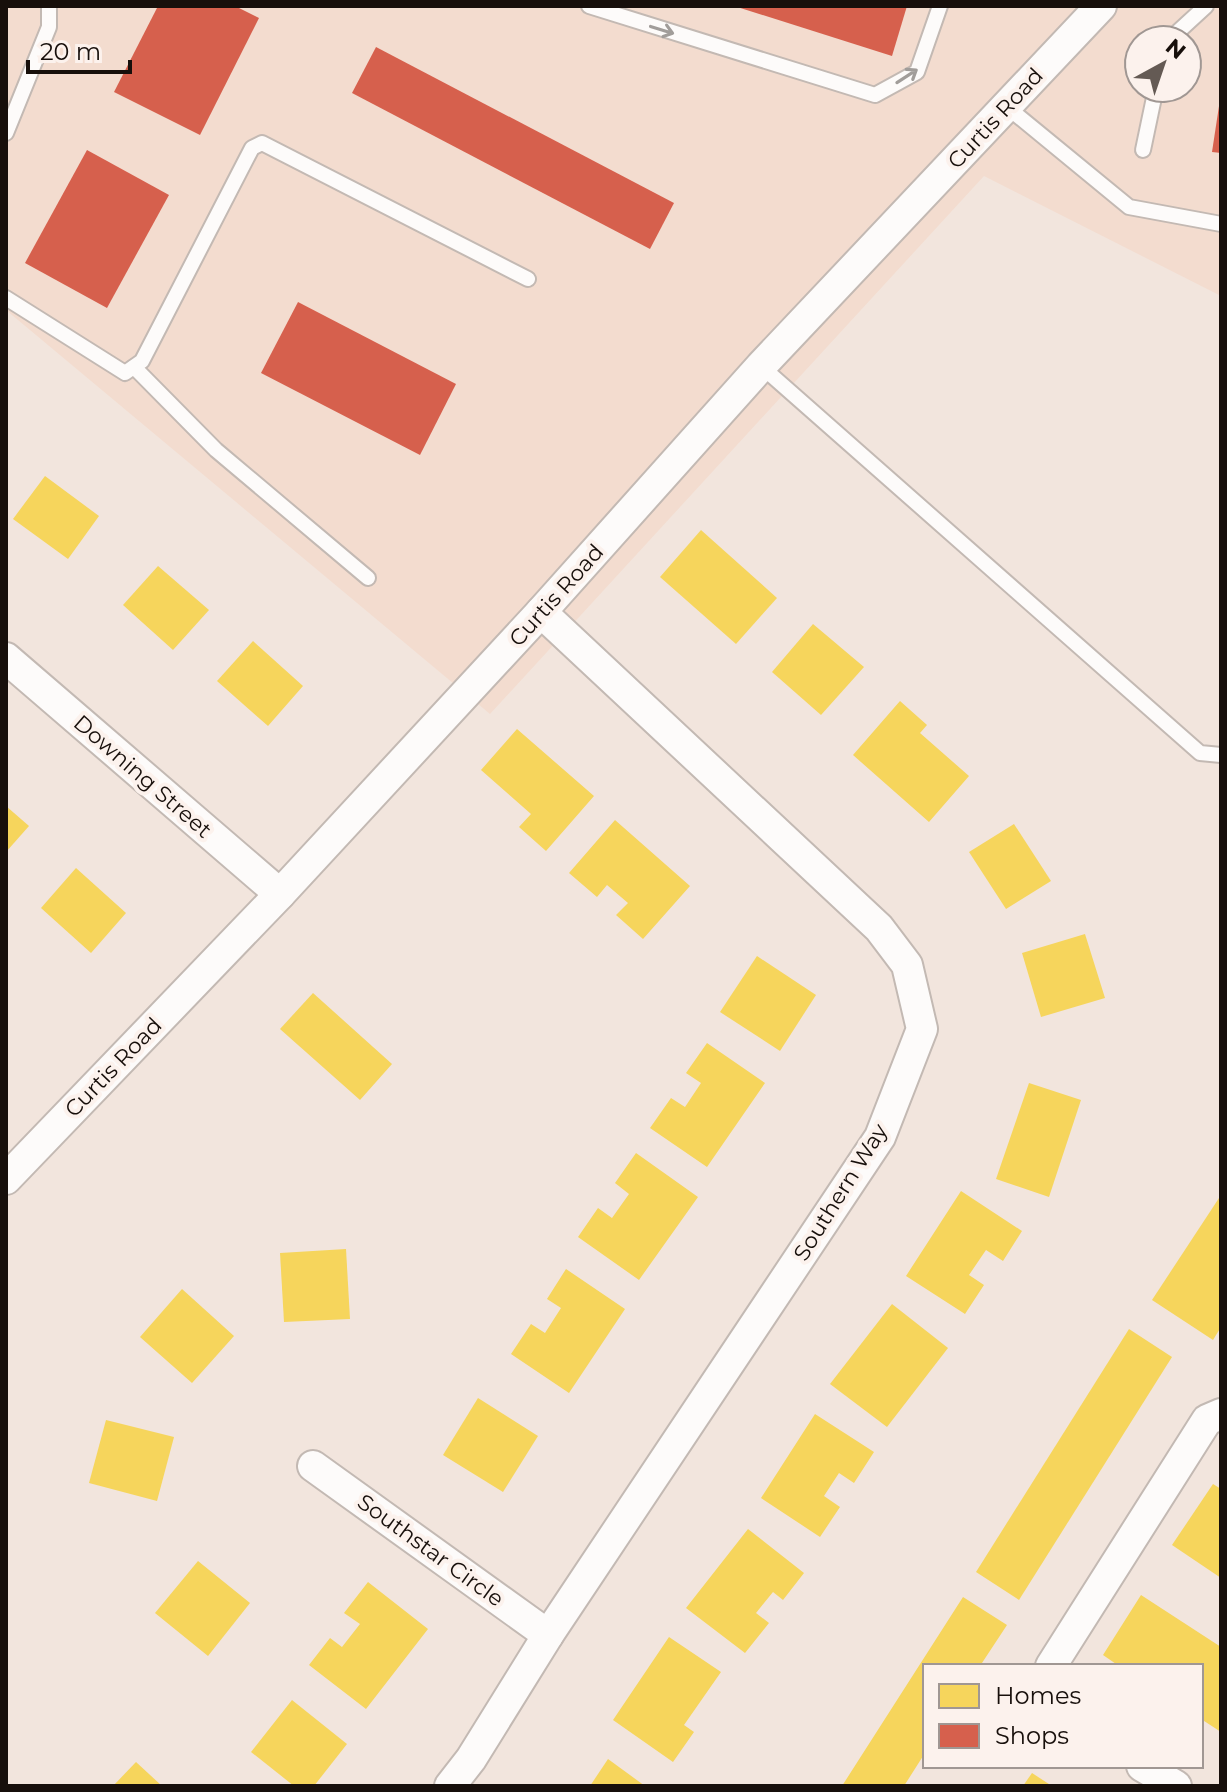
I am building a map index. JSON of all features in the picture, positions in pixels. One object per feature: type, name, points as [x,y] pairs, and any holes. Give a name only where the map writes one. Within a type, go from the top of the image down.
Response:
[{"type":"street","name":"Curtis Road","points":[[6,1179],[280,894],[541,612],[761,366],[1101,6]]},
{"type":"street","name":"Southern Way","points":[[450,1786],[471,1759],[548,1635],[880,1137],[922,1029],[907,965],[879,928],[541,612]]},
{"type":"street","name":"Downing Street","points":[[6,658],[280,894]]},
{"type":"street","points":[[1052,1664],[1207,1420],[1221,1414]]},
{"type":"street","name":"Southstar Circle","points":[[313,1466],[548,1635]]},
{"type":"street","points":[[1145,1768],[1176,1786]]},
{"type":"lane","points":[[6,133],[49,27],[49,6]]},
{"type":"lane","points":[[589,6],[875,95],[917,72],[940,6]]},
{"type":"lane","points":[[1188,24],[1209,6],[1221,7]]},
{"type":"lane","points":[[1143,150],[1153,104]]},
{"type":"lane","points":[[1006,106],[1129,207],[1221,224]]},
{"type":"lane","points":[[6,298],[125,373],[142,361],[252,148],[262,143],[528,279]]},
{"type":"lane","points":[[761,366],[1200,753],[1221,755]]},
{"type":"lane","points":[[134,367],[216,450],[368,578]]},
{"type":"shaded area","points":[[6,6],[1221,6],[1221,296],[984,176],[490,714],[6,310]]},
{"type":"building: Homes","points":[[45,476],[99,516],[68,559],[13,519]]},
{"type":"building: Homes","points":[[701,530],[777,598],[736,644],[660,577]]},
{"type":"building: Homes","points":[[158,566],[209,610],[173,650],[123,605]]},
{"type":"building: Homes","points":[[813,624],[864,667],[821,715],[772,672]]},
{"type":"building: Homes","points":[[253,641],[303,686],[268,726],[217,681]]},
{"type":"building: Homes","points":[[900,701],[927,725],[920,733],[969,776],[929,822],[853,755]]},
{"type":"building: Homes","points":[[517,729],[594,796],[546,851],[519,827],[531,814],[481,770]]},
{"type":"building: Homes","points":[[6,806],[29,826],[6,852]]},
{"type":"building: Homes","points":[[615,820],[690,886],[643,939],[616,915],[628,903],[607,885],[597,897],[569,873]]},
{"type":"building: Homes","points":[[1014,824],[1051,881],[1006,909],[969,852]]},
{"type":"building: Homes","points":[[76,868],[126,913],[91,953],[41,908]]},
{"type":"building: Homes","points":[[1085,934],[1105,998],[1041,1017],[1022,953]]},
{"type":"building: Homes","points":[[757,956],[816,995],[780,1051],[720,1012]]},
{"type":"building: Homes","points":[[313,993],[392,1064],[360,1100],[280,1029]]},
{"type":"building: Homes","points":[[707,1043],[765,1083],[707,1167],[650,1128],[671,1098],[685,1107],[701,1083],[686,1073]]},
{"type":"building: Homes","points":[[1029,1083],[1081,1100],[1049,1197],[996,1179]]},
{"type":"building: Homes","points":[[636,1153],[698,1197],[639,1280],[578,1237],[598,1208],[612,1218],[629,1194],[615,1183]]},
{"type":"building: Homes","points":[[961,1191],[1022,1231],[1003,1261],[986,1250],[969,1275],[984,1285],[965,1314],[906,1276]]},
{"type":"building: Homes","points":[[1221,1195],[1221,1327],[1213,1340],[1152,1300]]},
{"type":"building: Homes","points":[[346,1249],[350,1319],[284,1322],[280,1253]]},
{"type":"building: Homes","points":[[566,1269],[625,1309],[569,1393],[511,1354],[531,1324],[545,1333],[561,1308],[547,1299]]},
{"type":"building: Homes","points":[[182,1289],[234,1336],[192,1383],[140,1337]]},
{"type":"building: Homes","points":[[892,1304],[948,1348],[887,1427],[830,1384]]},
{"type":"building: Homes","points":[[1129,1329],[1172,1357],[1019,1600],[976,1572]]},
{"type":"building: Homes","points":[[478,1398],[538,1436],[503,1492],[443,1455]]},
{"type":"building: Homes","points":[[815,1414],[874,1452],[854,1483],[839,1473],[824,1496],[840,1507],[820,1537],[761,1498]]},
{"type":"building: Homes","points":[[106,1420],[174,1437],[157,1501],[89,1483]]},
{"type":"building: Homes","points":[[1213,1484],[1221,1489],[1221,1578],[1172,1545]]},
{"type":"building: Homes","points":[[748,1529],[804,1573],[783,1600],[773,1592],[756,1613],[769,1623],[745,1653],[686,1608]]},
{"type":"building: Homes","points":[[198,1561],[250,1603],[208,1656],[155,1613]]},
{"type":"building: Homes","points":[[368,1582],[428,1629],[366,1709],[309,1665],[330,1638],[342,1647],[360,1624],[344,1613]]},
{"type":"building: Homes","points":[[1141,1595],[1221,1647],[1221,1732],[1203,1720],[1203,1664],[1116,1664],[1103,1655]]},
{"type":"building: Homes","points":[[963,1597],[1007,1625],[981,1664],[923,1664],[923,1756],[904,1786],[842,1786]]},
{"type":"building: Homes","points":[[669,1637],[721,1672],[684,1725],[694,1732],[673,1762],[613,1720]]},
{"type":"building: Homes","points":[[292,1700],[347,1744],[314,1786],[294,1786],[251,1752]]},
{"type":"building: Homes","points":[[608,1759],[645,1786],[590,1786]]},
{"type":"building: Homes","points":[[136,1762],[162,1786],[113,1786]]},
{"type":"building: Homes","points":[[1032,1773],[1052,1786],[1023,1786]]},
{"type":"building: Shops","points":[[158,6],[235,6],[259,18],[200,135],[114,92]]},
{"type":"building: Shops","points":[[734,6],[907,6],[892,56]]},
{"type":"building: Shops","points":[[376,47],[674,203],[650,249],[352,93]]},
{"type":"building: Shops","points":[[1221,107],[1221,153],[1212,152]]},
{"type":"building: Shops","points":[[87,150],[169,195],[107,308],[25,263]]},
{"type":"building: Shops","points":[[298,302],[456,384],[420,455],[261,373]]}]
